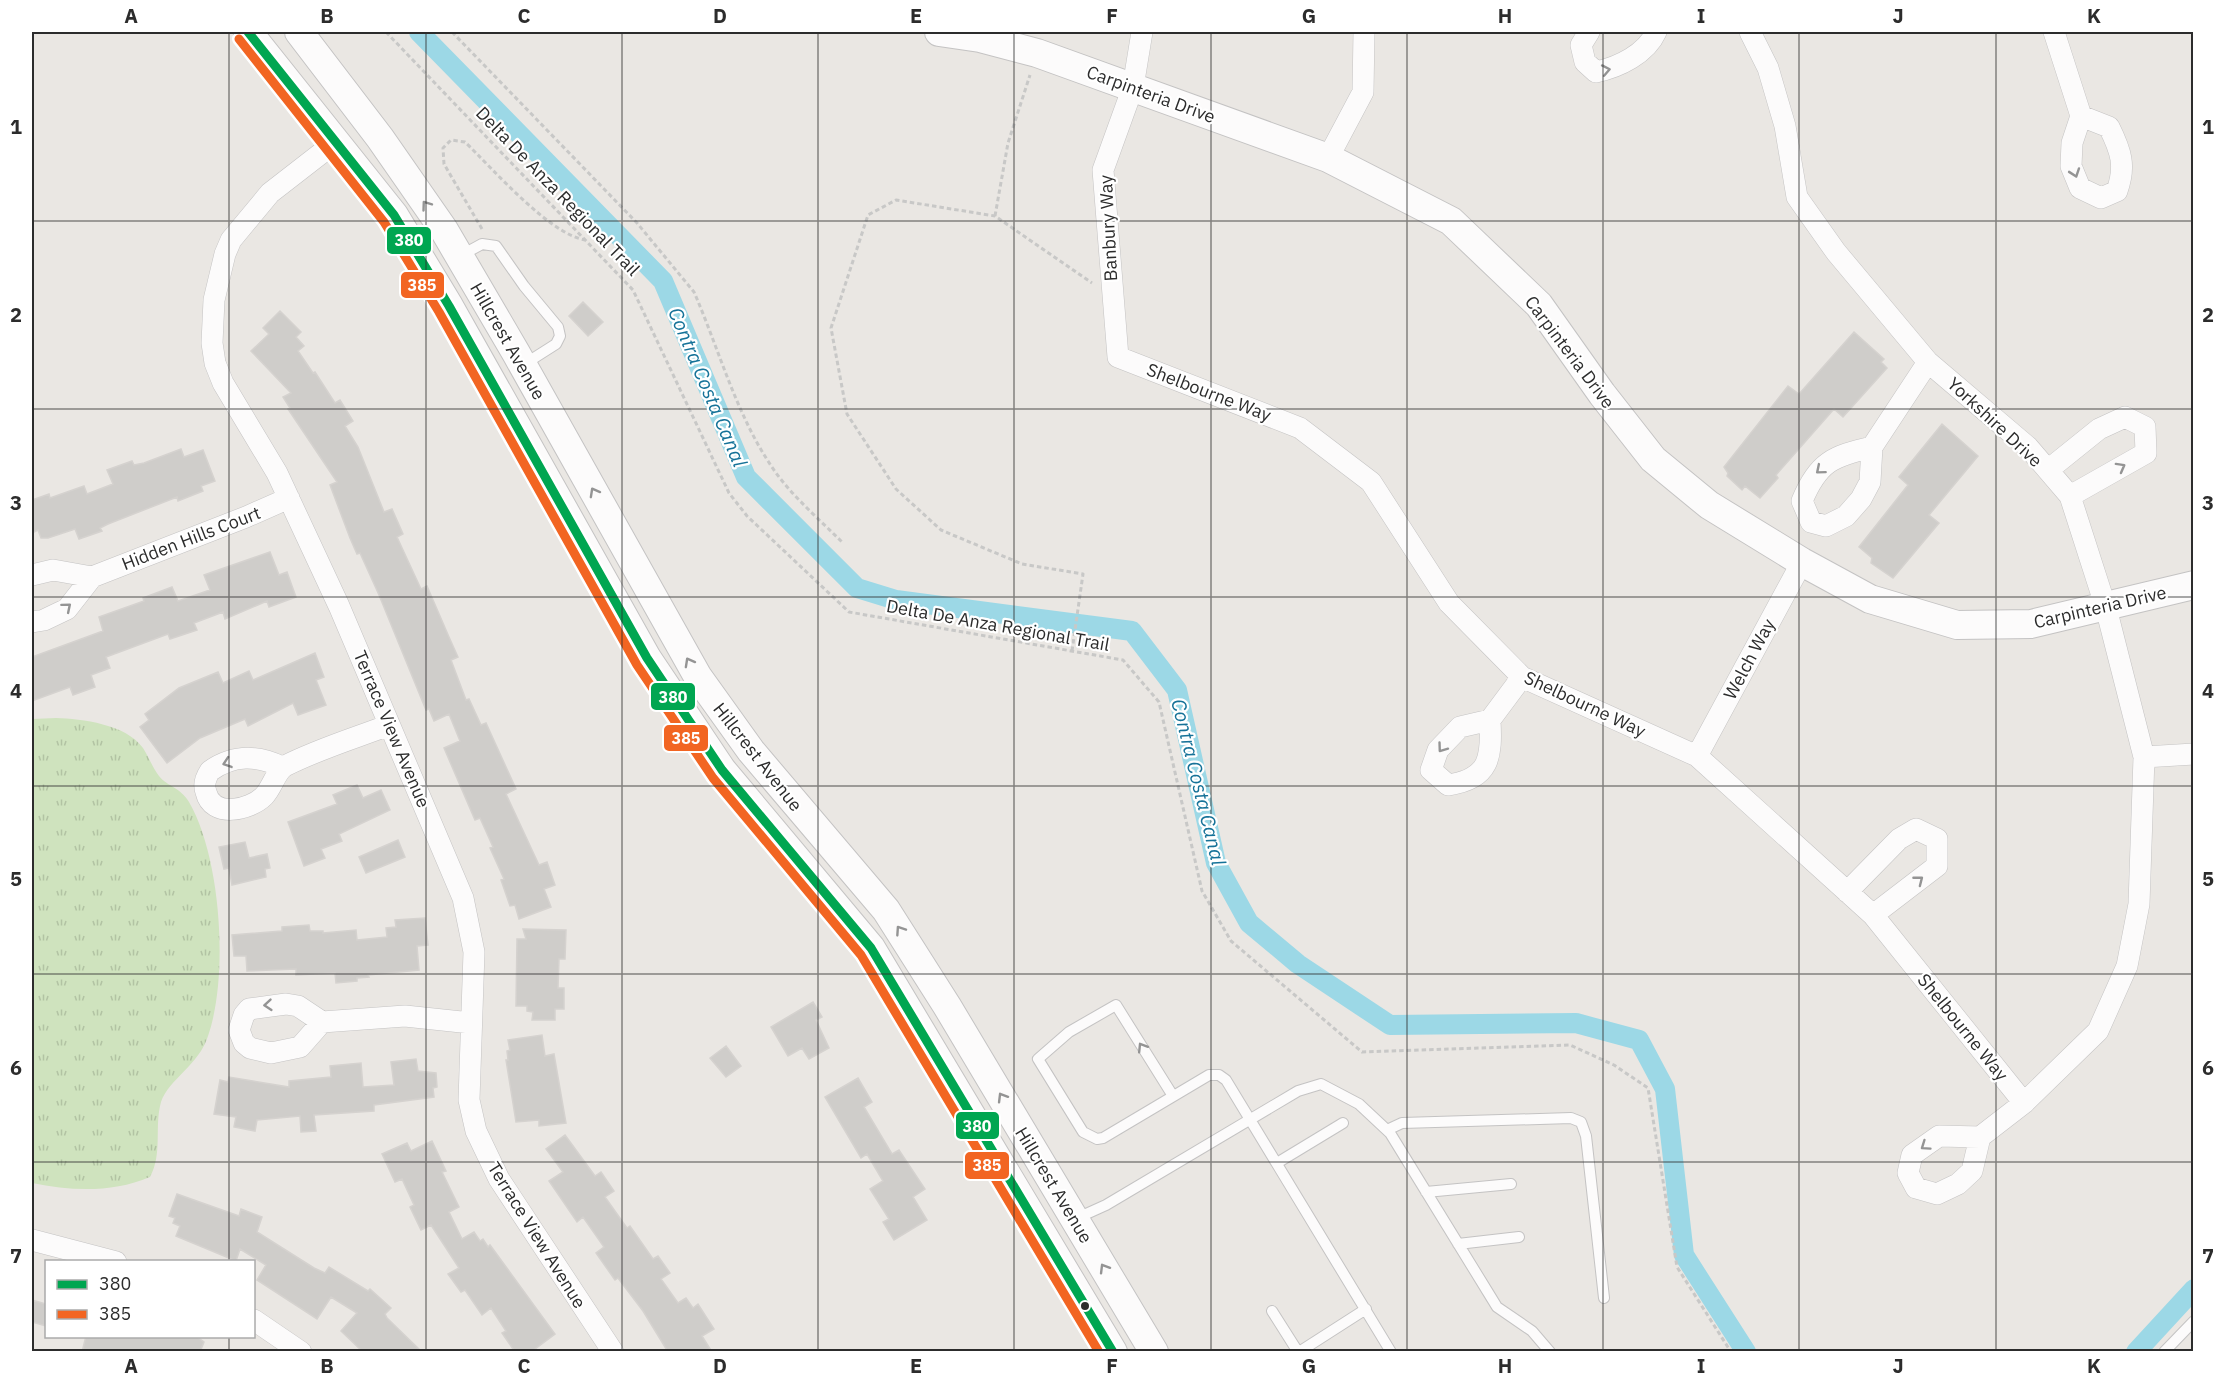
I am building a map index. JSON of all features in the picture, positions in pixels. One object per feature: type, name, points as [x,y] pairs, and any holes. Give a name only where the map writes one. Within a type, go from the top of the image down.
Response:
[{"type":"main road","name":"Hillcrest Avenue","points":[[248,32],[394,215],[449,306],[647,658],[722,770],[871,948],[1113,1352]]},
{"type":"main road","name":"Hillcrest Avenue","points":[[298,32],[380,138],[469,247],[523,365],[698,677],[751,751],[886,910],[936,987],[1154,1352]]},
{"type":"main road","name":"Carpinteria Drive","points":[[939,32],[980,38],[1037,53],[1328,158],[1451,221],[1539,305],[1602,394],[1653,459],[1709,505],[1802,562],[1870,599],[1957,625],[2031,624],[2106,608],[2193,585]]},
{"type":"main road","points":[[982,1132],[1019,1171],[1044,1208],[1057,1216],[1075,1219]]},
{"type":"street","name":"Banbury Way","points":[[1118,357],[1103,170],[1133,87],[1142,32]]},
{"type":"street","points":[[1328,158],[1363,92],[1364,32]]},
{"type":"street","points":[[1589,32],[1581,45],[1585,62],[1596,72],[1619,67],[1641,49],[1656,32]]},
{"type":"street","name":"Yorkshire Drive","points":[[1750,32],[1768,68],[1782,117],[1797,197],[1843,260],[1928,362],[1999,420],[2070,496],[2106,608],[2144,757],[2139,904],[2127,966],[2098,1031],[2024,1103],[1980,1137]]},
{"type":"street","points":[[2054,32],[2081,116]]},
{"type":"street","name":"Terrace View Avenue","points":[[337,141],[270,193],[240,227],[225,255],[214,300],[212,343],[223,383],[264,450],[289,498],[342,612],[464,901],[474,952],[469,1100],[476,1131],[499,1179],[613,1352]]},
{"type":"street","name":"Shelbourne Way","points":[[1118,357],[1300,428],[1371,483],[1449,603],[1522,677],[1697,756],[1873,915],[2024,1103]]},
{"type":"street","points":[[1872,447],[1928,362]]},
{"type":"street","points":[[2048,470],[2099,429],[2125,417],[2145,426],[2146,453],[2070,496]]},
{"type":"street","name":"Hidden Hills Court","points":[[92,577],[289,498]]},
{"type":"street","name":"Welch Way","points":[[1697,756],[1802,562]]},
{"type":"street","points":[[32,574],[53,570],[92,577],[67,609],[44,620],[32,622]]},
{"type":"street","points":[[1490,720],[1522,677]]},
{"type":"street","points":[[282,767],[389,725]]},
{"type":"street","points":[[2144,757],[2193,754]]},
{"type":"street","points":[[1847,892],[1899,839],[1916,829],[1937,839],[1937,866],[1873,915]]},
{"type":"street","points":[[322,1022],[405,1016],[471,1023]]},
{"type":"street","points":[[32,1240],[108,1260]]},
{"type":"street","points":[[255,1321],[301,1352]]},
{"type":"lane","points":[[469,247],[482,244],[496,246],[524,286],[558,327],[560,336],[556,344],[523,365]]},
{"type":"lane","points":[[1173,1096],[1116,1005],[1069,1032],[1038,1059],[1083,1132],[1097,1139],[1103,1138],[1209,1075],[1219,1075],[1226,1080],[1391,1352]]},
{"type":"lane","points":[[1075,1219],[1107,1205],[1298,1091],[1321,1084],[1359,1104],[1387,1130],[1497,1307],[1532,1331],[1550,1352]]},
{"type":"lane","points":[[1387,1130],[1402,1123],[1571,1118],[1581,1122],[1586,1136],[1604,1298]]},
{"type":"lane","points":[[1277,1163],[1343,1123]]},
{"type":"lane","points":[[1426,1192],[1511,1184]]},
{"type":"lane","points":[[1458,1244],[1519,1237]]},
{"type":"lane","points":[[1272,1311],[1298,1352],[1366,1309]]},
{"type":"lane","points":[[2164,1352],[2193,1321]]},
{"type":"path","name":"Delta De Anza Regional Trail","points":[[386,32],[627,282],[642,305],[715,469],[729,493],[747,516],[849,612],[1123,660],[1159,702],[1202,891],[1231,941],[1362,1052],[1570,1045],[1614,1065],[1648,1088],[1677,1267],[1731,1352]]},
{"type":"path","points":[[452,32],[637,223],[684,279],[693,292],[745,418],[768,462],[793,492],[843,543]]},
{"type":"path","points":[[995,216],[1008,143],[1037,53]]},
{"type":"path","points":[[469,247],[484,232],[442,158],[443,148],[452,140],[465,142],[546,220],[567,235],[588,240]]},
{"type":"path","points":[[1072,651],[1083,574],[1022,564],[941,530],[896,489],[847,414],[831,328],[867,215],[896,200],[995,216],[1112,298]]},
{"type":"green space","points":[[56,718],[103,724],[115,728],[126,733],[143,748],[159,776],[178,790],[189,802],[200,825],[215,884],[220,950],[215,1011],[208,1036],[198,1055],[170,1086],[161,1102],[156,1159],[150,1177],[107,1188],[62,1188],[32,1183],[32,719]]},
{"type":"building","points":[[583,302],[603,322],[588,336],[569,316]]},
{"type":"building","points":[[280,311],[301,332],[296,337],[304,346],[298,351],[335,403],[340,400],[353,421],[345,426],[358,447],[384,512],[392,509],[403,534],[397,537],[421,589],[427,586],[458,657],[451,660],[466,700],[469,699],[481,725],[486,723],[516,789],[506,794],[539,865],[547,862],[555,885],[544,889],[551,907],[519,919],[515,905],[510,906],[501,880],[504,879],[490,848],[493,847],[480,818],[475,820],[444,748],[460,741],[449,714],[434,721],[429,709],[426,710],[379,595],[360,553],[357,554],[350,538],[330,485],[337,482],[288,409],[290,408],[283,397],[291,393],[251,351],[269,334],[263,328]]},
{"type":"building","points":[[1854,332],[1884,359],[1881,362],[1887,368],[1843,417],[1834,409],[1776,475],[1778,478],[1760,498],[1745,486],[1742,490],[1727,476],[1728,473],[1724,467],[1788,386],[1799,394]]},
{"type":"building","points":[[1942,424],[1978,456],[1929,515],[1939,523],[1893,578],[1871,563],[1872,558],[1859,547],[1908,485],[1899,477]]},
{"type":"building","points":[[181,449],[184,457],[203,450],[215,481],[201,486],[203,491],[178,501],[177,497],[108,524],[100,528],[102,531],[79,539],[75,529],[48,538],[41,538],[38,530],[32,533],[32,500],[49,494],[50,498],[84,486],[87,494],[113,484],[107,470],[132,461],[134,465],[144,463]]},
{"type":"building","points":[[270,552],[279,575],[287,572],[296,597],[269,607],[267,601],[225,619],[223,612],[194,623],[197,630],[170,639],[168,634],[106,657],[110,668],[91,675],[95,687],[73,695],[70,687],[32,701],[32,657],[103,631],[99,617],[144,601],[143,598],[172,587],[178,601],[210,590],[204,575]]},
{"type":"building","points":[[315,653],[324,677],[316,680],[326,705],[298,715],[293,703],[248,726],[245,719],[200,738],[167,763],[140,727],[149,720],[145,714],[179,688],[218,672],[223,683],[249,671],[253,680]]},
{"type":"building","points":[[357,785],[363,798],[381,790],[390,810],[339,834],[342,841],[321,849],[325,858],[304,866],[288,822],[337,804],[333,795]]},
{"type":"building","points":[[398,840],[405,857],[366,873],[359,857]]},
{"type":"building","points":[[245,842],[249,858],[267,854],[270,868],[265,869],[266,877],[232,885],[229,868],[224,869],[219,847]]},
{"type":"building","points":[[425,918],[428,945],[417,946],[419,970],[368,975],[369,977],[357,978],[357,981],[336,983],[335,973],[296,975],[296,969],[247,971],[246,956],[234,956],[232,935],[282,931],[282,927],[309,925],[310,931],[323,931],[323,933],[356,930],[357,940],[387,937],[386,928],[396,927],[395,920]]},
{"type":"building","points":[[523,929],[566,930],[565,959],[559,959],[558,988],[564,988],[564,1009],[555,1009],[555,1020],[532,1020],[533,1012],[527,1011],[527,1006],[516,1006],[517,939],[526,939]]},
{"type":"building","points":[[813,1002],[822,1017],[816,1020],[829,1048],[809,1059],[802,1048],[788,1056],[771,1027]]},
{"type":"building","points":[[542,1035],[545,1056],[554,1054],[566,1123],[539,1126],[539,1120],[516,1122],[506,1060],[508,1060],[507,1051],[510,1050],[508,1040]]},
{"type":"building","points":[[726,1046],[741,1066],[726,1077],[710,1058]]},
{"type":"building","points":[[416,1059],[418,1071],[436,1073],[437,1087],[433,1088],[434,1097],[374,1105],[374,1111],[314,1115],[316,1131],[301,1132],[300,1116],[257,1120],[255,1131],[234,1127],[236,1117],[214,1114],[220,1080],[228,1082],[229,1077],[289,1087],[289,1081],[331,1077],[330,1066],[361,1063],[363,1087],[394,1085],[391,1062]]},
{"type":"building","points":[[858,1078],[872,1102],[864,1107],[892,1154],[899,1150],[925,1189],[913,1197],[927,1220],[894,1240],[883,1222],[889,1219],[870,1189],[883,1181],[867,1154],[861,1158],[825,1097]]},
{"type":"building","points":[[565,1135],[595,1176],[601,1172],[614,1191],[605,1197],[627,1228],[630,1226],[653,1259],[658,1256],[670,1273],[661,1279],[678,1303],[686,1298],[693,1308],[698,1304],[714,1329],[702,1336],[712,1352],[668,1352],[643,1311],[618,1278],[615,1280],[596,1253],[604,1247],[583,1217],[577,1222],[549,1181],[563,1172],[546,1149]]},
{"type":"building","points":[[432,1141],[446,1171],[442,1172],[459,1207],[449,1212],[462,1239],[474,1232],[480,1241],[483,1239],[488,1247],[490,1245],[555,1334],[531,1352],[515,1352],[502,1333],[506,1331],[491,1308],[482,1315],[465,1290],[461,1292],[448,1274],[459,1268],[431,1225],[421,1230],[410,1207],[414,1205],[402,1179],[395,1182],[382,1154],[407,1143],[411,1151]]},
{"type":"building","points":[[177,1194],[239,1216],[241,1209],[262,1217],[257,1232],[314,1268],[325,1273],[329,1267],[368,1291],[370,1289],[391,1308],[385,1314],[387,1318],[422,1352],[363,1352],[341,1331],[357,1313],[331,1297],[317,1319],[257,1280],[266,1265],[240,1249],[236,1260],[234,1260],[176,1236],[180,1226],[173,1223],[175,1218],[169,1216]]},
{"type":"building","points":[[32,1300],[45,1304],[45,1326],[32,1322]]},
{"type":"building","points":[[86,1338],[199,1338],[204,1342],[200,1352],[82,1352]]},
{"type":"waterway","name":"Contra Costa Canal","points":[[419,32],[663,281],[746,477],[857,588],[896,600],[1132,631],[1177,690],[1216,863],[1249,923],[1298,964],[1390,1025],[1576,1023],[1639,1040],[1665,1089],[1684,1255],[1746,1352]]},
{"type":"waterway","name":"Contra Costa Canal","points":[[2136,1352],[2194,1289]]},
{"type":"transit line","name":"380","points":[[248,32],[394,215],[449,306],[647,658],[722,770],[871,948],[1113,1352]]},
{"type":"transit line","name":"385","points":[[239,39],[384,222],[439,312],[637,665],[713,778],[861,955],[1099,1352]]}]
